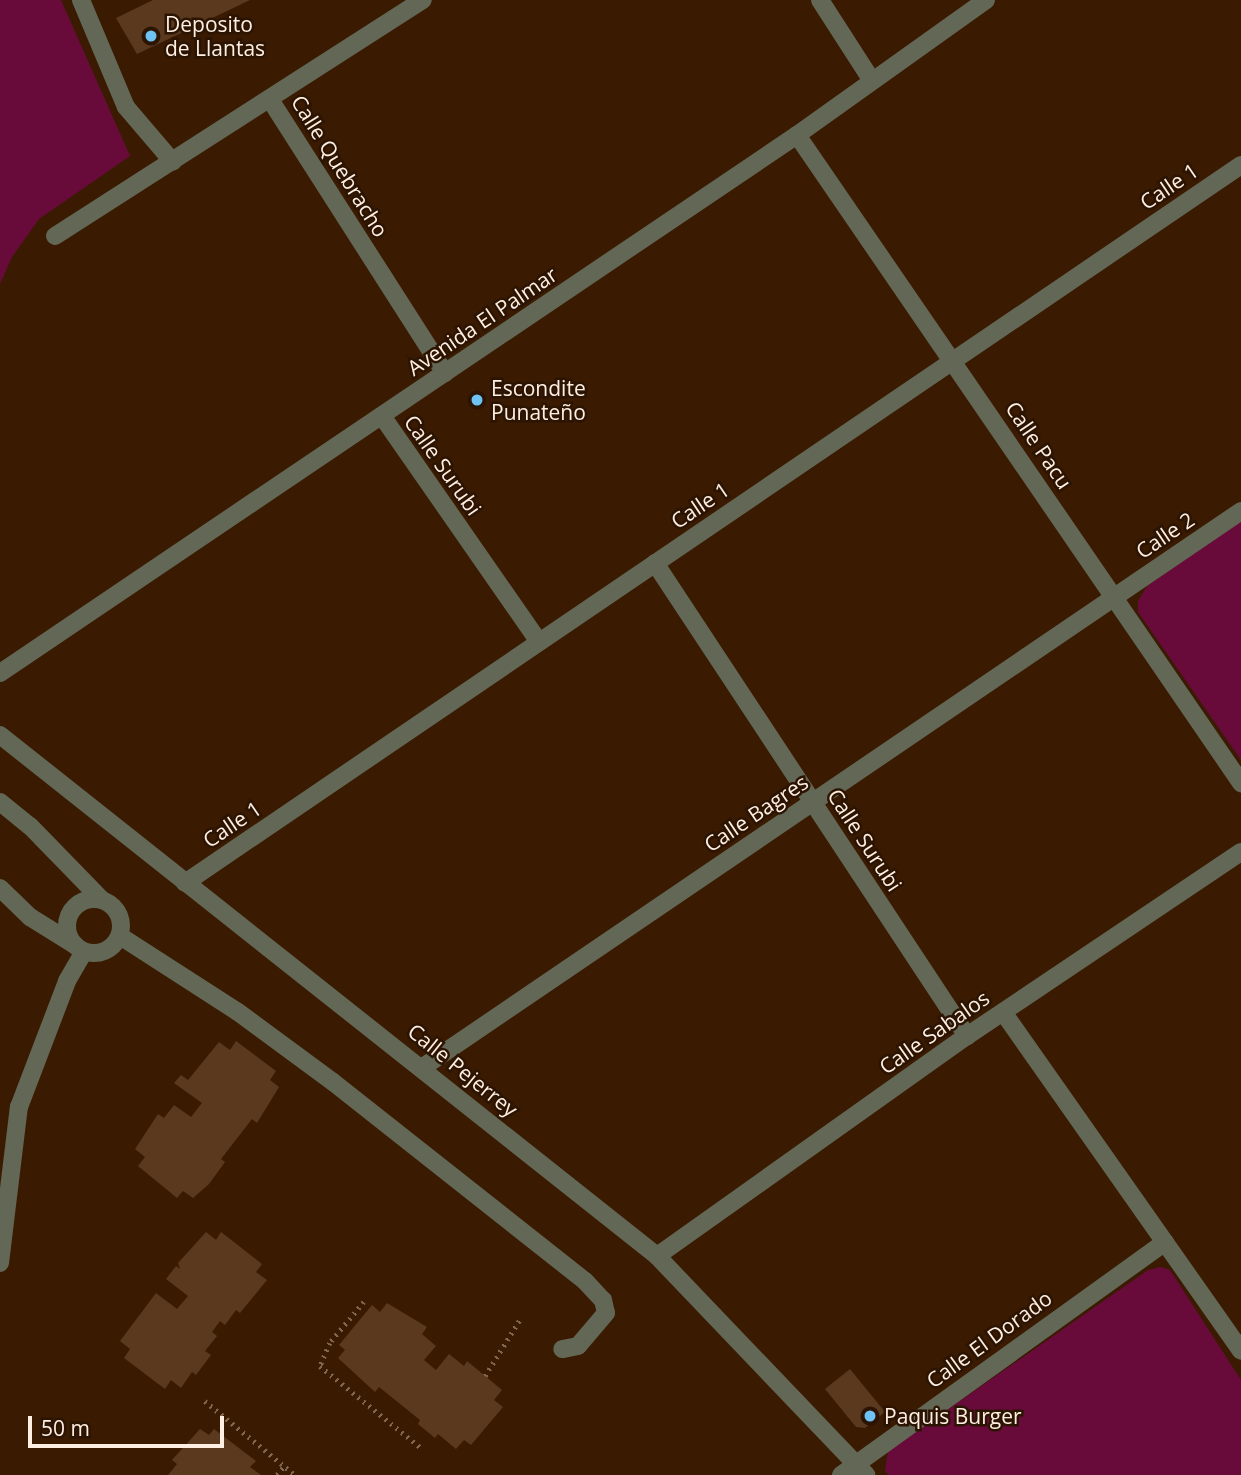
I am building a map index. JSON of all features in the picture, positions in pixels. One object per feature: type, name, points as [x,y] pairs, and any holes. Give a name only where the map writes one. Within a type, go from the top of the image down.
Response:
[{"type":"street","points":[[81,0],[126,107],[173,162]]},
{"type":"street","name":"Calle Quebracho","points":[[423,0],[271,101],[445,373]]},
{"type":"street","points":[[820,0],[871,79]]},
{"type":"street","name":"Avenida El Palmar","points":[[0,673],[797,135],[871,79],[986,0]]},
{"type":"street","points":[[55,236],[271,101]]},
{"type":"street","name":"Calle Pacu","points":[[797,135],[954,360],[1241,783]]},
{"type":"street","name":"Calle 1","points":[[186,883],[1241,164]]},
{"type":"street","name":"Calle Surubi","points":[[382,416],[539,642]]},
{"type":"street","name":"Calle 2","points":[[1115,597],[1241,510]]},
{"type":"street","name":"Calle Surubi","points":[[655,563],[967,1036]]},
{"type":"street","name":"Calle Bagres","points":[[423,1067],[1115,597]]},
{"type":"street","name":"Calle Pejerrey","points":[[0,735],[423,1067],[657,1256],[861,1469]]},
{"type":"street","points":[[0,802],[30,825],[102,900],[117,910],[120,936]]},
{"type":"street","name":"Calle Sabalos","points":[[657,1256],[967,1036],[1241,852]]},
{"type":"street","points":[[0,888],[30,917],[80,948],[105,951],[120,936]]},
{"type":"street","points":[[80,948],[70,937],[68,917],[82,902],[102,900]]},
{"type":"street","points":[[120,936],[238,1012],[333,1082],[585,1281],[603,1300],[606,1313],[578,1346],[562,1349]]},
{"type":"street","points":[[0,1263],[19,1107],[80,948]]},
{"type":"street","points":[[1003,1012],[1241,1351]]},
{"type":"street","name":"Calle El Dorado","points":[[841,1475],[861,1469],[1165,1242]]},
{"type":"path","points":[[364,1302],[330,1343],[320,1366],[420,1447]]},
{"type":"path","points":[[485,1376],[520,1319]]},
{"type":"path","points":[[205,1401],[295,1475]]},
{"type":"path","points":[[278,1475],[284,1466]]},
{"type":"shaded area","points":[[0,0],[61,0],[130,156],[39,219],[12,257],[0,284]]},
{"type":"shaded area","points":[[1241,521],[1241,760],[1138,612],[1138,601],[1147,586]]},
{"type":"shaded area","points":[[1161,1267],[1170,1270],[1241,1380],[1241,1475],[889,1475],[885,1471],[888,1451],[1148,1270]]},
{"type":"building","name":"Deposito de Llantas","points":[[153,0],[250,0],[137,54],[116,18]]},
{"type":"building","points":[[236,1041],[276,1071],[270,1080],[279,1087],[257,1123],[252,1119],[221,1159],[225,1162],[209,1184],[193,1198],[183,1191],[177,1198],[138,1166],[145,1157],[135,1149],[158,1114],[164,1118],[174,1105],[191,1117],[202,1103],[174,1083],[181,1075],[188,1080],[219,1042],[230,1050]]},
{"type":"building","points":[[206,1232],[216,1240],[221,1232],[262,1264],[256,1272],[267,1280],[240,1313],[236,1310],[225,1325],[220,1321],[212,1332],[217,1336],[205,1351],[211,1355],[196,1375],[192,1372],[181,1388],[171,1380],[165,1389],[124,1358],[130,1349],[120,1341],[156,1293],[177,1309],[188,1296],[166,1279],[176,1266],[180,1269],[178,1263]]},
{"type":"building","points":[[387,1303],[427,1327],[422,1334],[436,1346],[424,1360],[436,1370],[449,1354],[464,1366],[467,1361],[502,1390],[494,1400],[503,1407],[471,1445],[464,1440],[456,1449],[438,1434],[435,1438],[418,1424],[420,1420],[379,1387],[375,1392],[338,1358],[345,1350],[339,1345],[372,1305],[380,1312]]},
{"type":"building","points":[[850,1369],[885,1412],[865,1428],[856,1427],[825,1389]]},
{"type":"building","points":[[200,1429],[209,1435],[214,1429],[256,1461],[250,1467],[261,1475],[168,1475],[177,1464],[172,1460]]},
{"type":"place","name":"Deposito de Llantas","points":[[151,36]]},
{"type":"place","name":"Escondite Punateño","points":[[477,400]]},
{"type":"place","name":"Paquis Burger","points":[[870,1416]]}]
